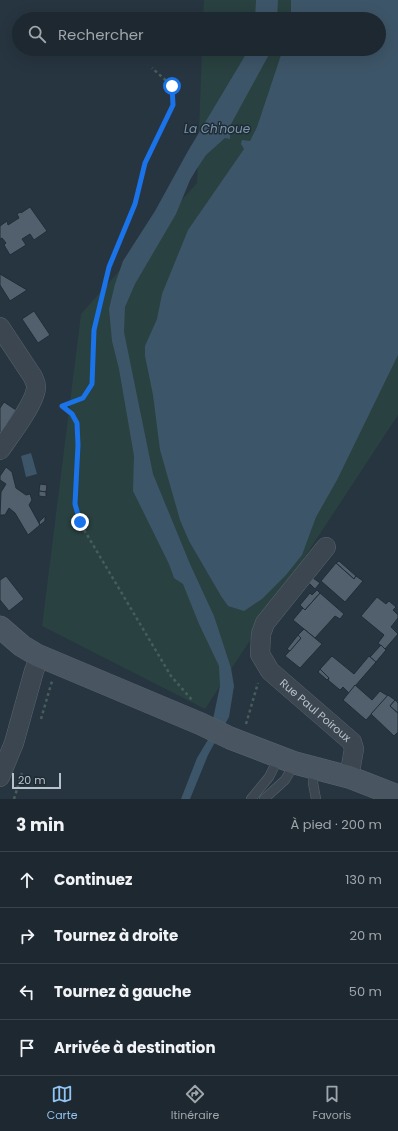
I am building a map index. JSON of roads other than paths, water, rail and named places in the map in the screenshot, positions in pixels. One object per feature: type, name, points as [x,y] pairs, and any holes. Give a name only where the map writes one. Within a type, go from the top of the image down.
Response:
[{"type":"main road","points":[[0,627],[22,646],[40,656],[201,724],[237,734],[296,762],[349,776],[398,796]]},
{"type":"street","points":[[0,327],[33,377],[36,386],[34,396],[25,413],[0,450]]},
{"type":"street","name":"Rue Paul Poiroux","points":[[326,547],[266,623],[259,645],[260,654],[270,672],[352,742],[354,749],[349,776]]},
{"type":"street","points":[[0,777],[14,743],[34,671],[40,656]]},
{"type":"lane","points":[[251,799],[269,777],[296,762]]},
{"type":"lane","points":[[264,799],[285,780],[296,762]]},
{"type":"lane","points":[[296,762],[313,783],[316,799]]},
{"type":"water","points":[[256,0],[278,0],[277,12],[255,12]]},
{"type":"water","points":[[291,0],[398,0],[398,355],[337,480],[316,517],[302,555],[286,575],[262,599],[244,611],[228,606],[189,541],[180,520],[160,450],[153,395],[145,356],[145,346],[157,319],[162,294],[188,230],[244,149],[241,144],[242,140],[250,141],[257,127],[281,56],[386,56],[386,12],[291,12]]},
{"type":"water","name":"La Ch'noue","points":[[245,56],[268,56],[230,126],[230,139],[225,138],[206,155],[196,170],[190,180],[176,214],[135,284],[125,307],[124,332],[153,474],[190,564],[214,616],[231,668],[234,686],[229,717],[208,755],[190,799],[181,799],[197,758],[209,738],[220,686],[219,666],[199,624],[183,584],[174,578],[169,564],[133,491],[134,456],[119,369],[112,341],[109,309],[115,284],[123,261],[155,211],[188,151]]},
{"type":"water","points":[[31,453],[37,474],[26,477],[21,456]]}]
